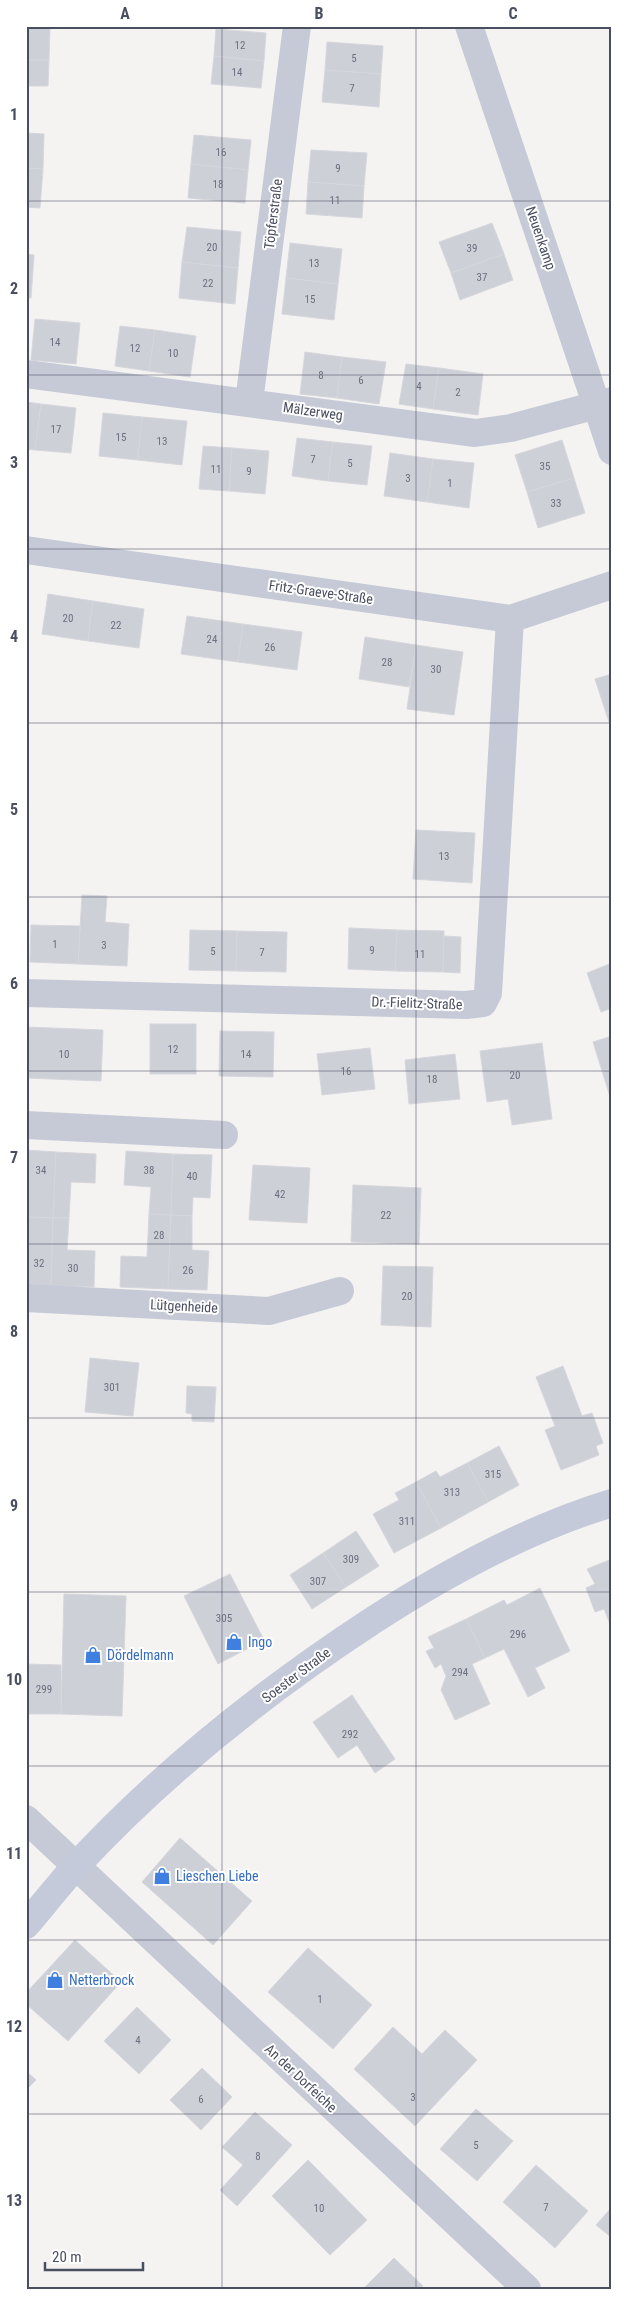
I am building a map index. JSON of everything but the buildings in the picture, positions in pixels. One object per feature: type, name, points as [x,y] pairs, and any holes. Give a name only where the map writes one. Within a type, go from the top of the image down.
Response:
[{"type":"main road","name":"Soester Straße","points":[[26,1924],[76,1867],[138,1806],[204,1746],[317,1657],[419,1591],[511,1541],[612,1503]]},
{"type":"street","name":"Töpferstraße","points":[[250,402],[297,26]]},
{"type":"street","name":"Neuenkamp","points":[[469,26],[605,403],[612,451]]},
{"type":"street","name":"Mälzerweg","points":[[26,374],[475,433],[511,428],[605,403]]},
{"type":"street","name":"Fritz-Graeve-Straße","points":[[26,550],[510,619],[612,584]]},
{"type":"street","name":"Dr.-Fielitz-Straße","points":[[26,993],[483,1003],[488,993],[510,619]]},
{"type":"street","points":[[26,1125],[224,1135]]},
{"type":"street","name":"Lütgenheide","points":[[26,1298],[269,1311],[340,1291]]},
{"type":"street","points":[[26,1819],[76,1867]]},
{"type":"street","name":"An der Dorfeiche","points":[[76,1867],[527,2289]]},
{"type":"place","name":"Ingo","points":[[234,1642]]},
{"type":"place","name":"Dördelmann","points":[[93,1655]]},
{"type":"place","name":"Lieschen Liebe","points":[[162,1876]]},
{"type":"place","name":"Netterbrock","points":[[55,1980]]}]
